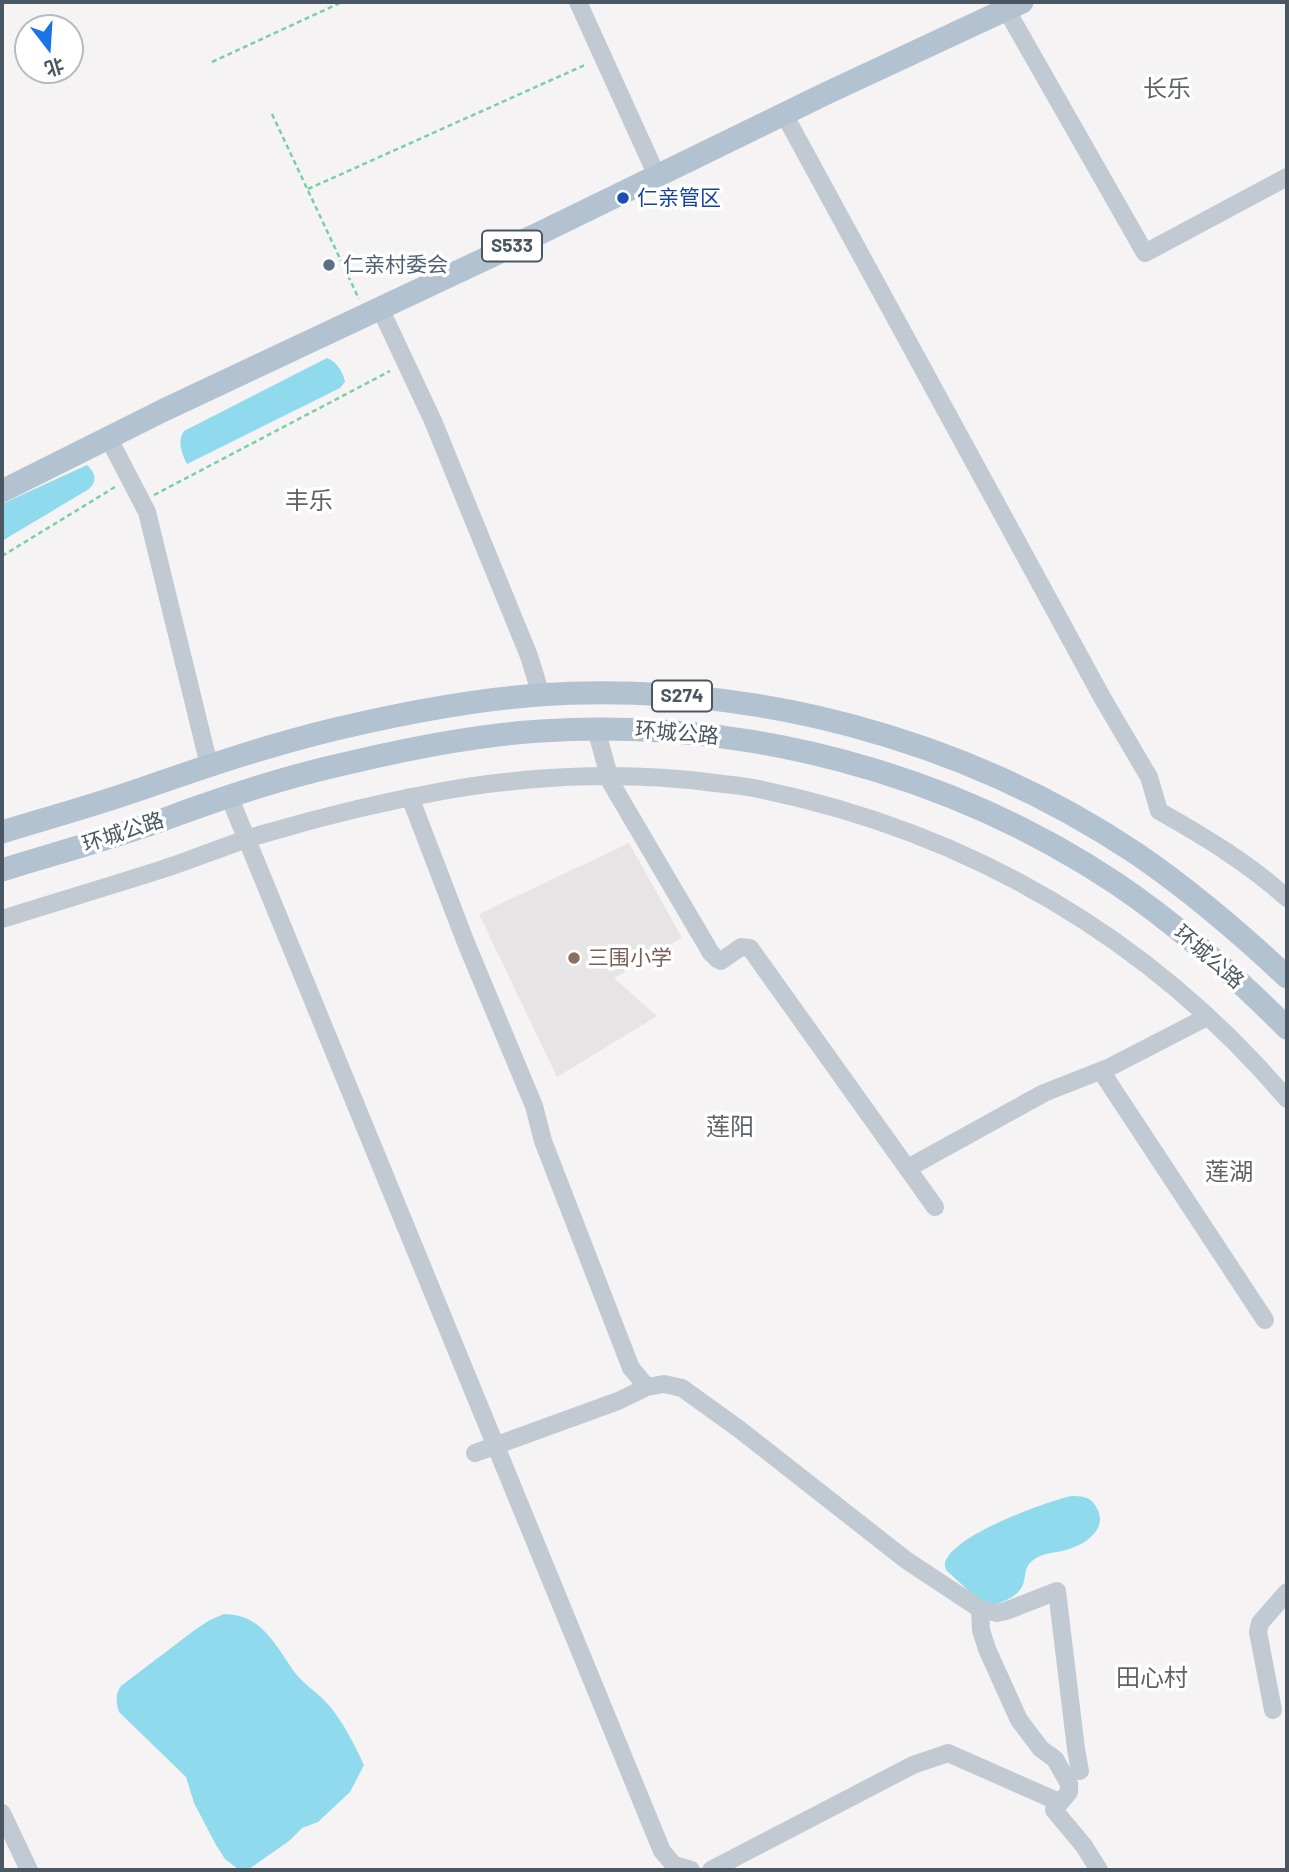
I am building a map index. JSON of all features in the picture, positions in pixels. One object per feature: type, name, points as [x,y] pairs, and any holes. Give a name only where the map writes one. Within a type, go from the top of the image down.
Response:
[{"type":"main road","name":"S533","points":[[2,491],[164,410],[1014,6]]},
{"type":"main road","name":"环城公路","points":[[10,830],[288,741],[391,717],[541,695],[650,694],[744,703],[862,729],[943,755],[1027,791],[1137,854],[1203,903],[1287,978]]},
{"type":"main road","name":"环城公路","points":[[2,870],[150,824],[229,796],[398,752],[537,731],[658,730],[698,734],[815,754],[889,775],[971,805],[1061,850],[1117,884],[1223,967],[1287,1028]]},
{"type":"main road","name":"S274","points":[[10,830],[31,861]]},
{"type":"street","points":[[578,2],[657,176]]},
{"type":"street","points":[[1014,6],[1145,253],[1287,177]]},
{"type":"street","points":[[784,114],[1102,699],[1149,777],[1159,811],[1232,854],[1287,898]]},
{"type":"street","points":[[373,312],[406,363],[433,421],[529,656],[541,695]]},
{"type":"street","points":[[108,437],[147,512],[209,765]]},
{"type":"street","points":[[596,729],[611,783],[710,953],[716,960],[721,961],[741,947],[750,948],[935,1207]]},
{"type":"street","points":[[2,919],[165,868],[247,839],[410,797],[541,778],[608,776],[694,780],[761,789],[850,813],[927,839],[1027,885],[1069,910],[1150,968],[1207,1017],[1287,1100]]},
{"type":"street","points":[[229,796],[662,1851],[674,1865],[691,1870]]},
{"type":"street","points":[[410,797],[466,943],[534,1106],[543,1141],[631,1368],[647,1387]]},
{"type":"street","points":[[908,1168],[1044,1093],[1101,1071],[1207,1017]]},
{"type":"street","points":[[1101,1071],[1265,1320]]},
{"type":"street","points":[[475,1453],[618,1401],[647,1387],[664,1384],[689,1392],[906,1560],[980,1609],[997,1613],[1006,1611],[1057,1591],[1080,1771]]},
{"type":"street","points":[[1273,1710],[1258,1632],[1260,1623],[1287,1592]]},
{"type":"street","points":[[980,1609],[981,1630],[987,1649],[1020,1720],[1041,1749],[1055,1759],[1069,1784],[1069,1792],[1054,1810],[1084,1846],[1099,1870]]},
{"type":"street","points":[[711,1870],[913,1765],[948,1753],[1059,1802]]},
{"type":"street","points":[[2,1813],[29,1870]]},
{"type":"path","points":[[212,62],[342,2]]},
{"type":"path","points":[[307,189],[602,57]]},
{"type":"path","points":[[272,114],[307,189],[373,312]]},
{"type":"path","points":[[142,501],[406,363]]},
{"type":"path","points":[[2,556],[130,478]]},
{"type":"shaded area","name":"三围小学","points":[[629,843],[682,938],[614,978],[657,1016],[557,1077],[479,914]]},
{"type":"water","points":[[327,358],[337,365],[343,375],[345,382],[340,388],[187,464],[181,443],[184,431]]},
{"type":"water","points":[[87,465],[94,477],[94,483],[89,489],[2,541],[2,504]]},
{"type":"water","points":[[1071,1496],[1081,1496],[1093,1502],[1099,1512],[1099,1526],[1091,1537],[1079,1545],[1032,1561],[1027,1568],[1022,1587],[1010,1598],[986,1607],[946,1570],[946,1560],[967,1540],[1003,1520]]},
{"type":"water","points":[[224,1614],[249,1620],[267,1634],[302,1681],[336,1714],[364,1765],[350,1792],[318,1822],[302,1828],[289,1841],[249,1869],[238,1869],[225,1859],[194,1803],[186,1777],[119,1712],[117,1702],[121,1686],[196,1629]]},
{"type":"place","name":"仁亲管区","points":[[623,198]]},
{"type":"place","name":"仁亲村委会","points":[[329,265]]},
{"type":"place","name":"三围小学","points":[[574,958]]},
{"type":"district","name":"长乐","points":[[1167,89]]},
{"type":"district","name":"丰乐","points":[[309,501]]},
{"type":"district","name":"莲阳","points":[[730,1127]]},
{"type":"district","name":"莲湖","points":[[1229,1172]]},
{"type":"district","name":"田心村","points":[[1152,1678]]}]
